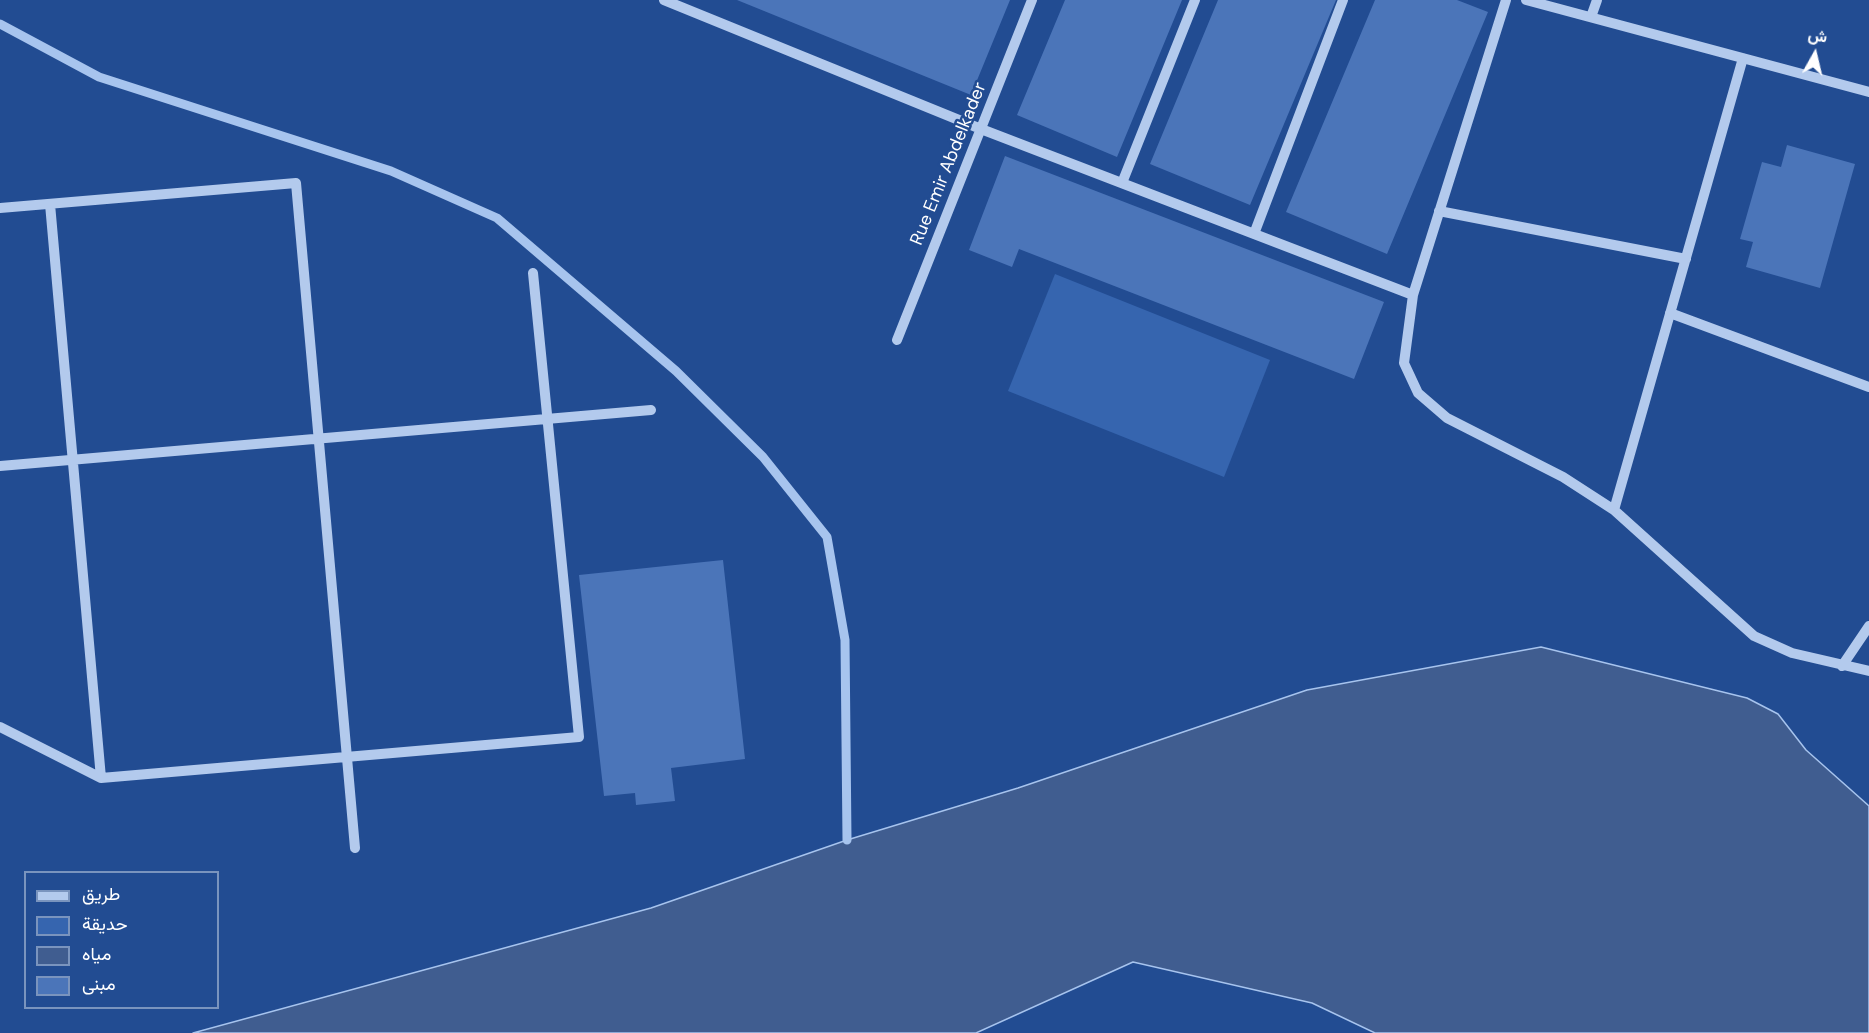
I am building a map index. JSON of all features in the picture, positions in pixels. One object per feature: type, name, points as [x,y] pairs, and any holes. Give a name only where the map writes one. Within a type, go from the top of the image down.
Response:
[{"type":"street","points":[[664,0],[981,129],[1413,295]]},
{"type":"street","name":"Rue Emir Abdelkader","points":[[897,340],[1032,0]]},
{"type":"street","points":[[1122,183],[1195,0]]},
{"type":"street","points":[[1254,234],[1343,0]]},
{"type":"street","points":[[1506,0],[1413,295],[1404,363],[1418,393],[1447,418],[1563,477],[1614,510],[1754,636],[1792,653],[1869,671]]},
{"type":"street","points":[[1526,0],[1869,92]]},
{"type":"street","points":[[1591,17],[1597,0]]},
{"type":"street","points":[[1614,510],[1743,58]]},
{"type":"street","points":[[0,208],[296,183],[355,848]]},
{"type":"street","points":[[50,204],[101,778]]},
{"type":"street","points":[[1439,210],[1686,259]]},
{"type":"street","points":[[0,727],[101,778],[579,737],[532,273]]},
{"type":"street","points":[[1670,313],[1869,387]]},
{"type":"street","points":[[0,466],[651,410]]},
{"type":"street","points":[[1842,666],[1869,626]]},
{"type":"green space","points":[[1055,274],[1270,360],[1224,477],[1008,391]]},
{"type":"water","points":[[1541,647],[1747,698],[1778,714],[1806,750],[1869,806],[1869,1033],[1375,1033],[1312,1003],[1133,962],[976,1033],[193,1033],[651,908],[847,840],[1018,788],[1307,690]]},
{"type":"building","points":[[737,0],[1010,0],[971,95]]},
{"type":"building","points":[[1065,0],[1182,0],[1117,157],[1017,115]]},
{"type":"building","points":[[1218,0],[1336,0],[1250,205],[1150,164]]},
{"type":"building","points":[[1375,0],[1457,0],[1488,12],[1387,254],[1286,212]]},
{"type":"building","points":[[1787,145],[1855,164],[1820,288],[1746,267],[1753,242],[1740,239],[1762,162],[1781,167]]},
{"type":"building","points":[[1005,156],[1384,302],[1354,379],[1019,249],[1012,267],[969,250]]},
{"type":"building","points":[[723,560],[745,759],[671,768],[675,801],[636,805],[635,793],[604,796],[579,575]]},
{"type":"waterway","points":[[0,24],[99,77],[391,171],[497,218],[676,371],[763,457],[827,537],[845,640],[847,840]]}]
